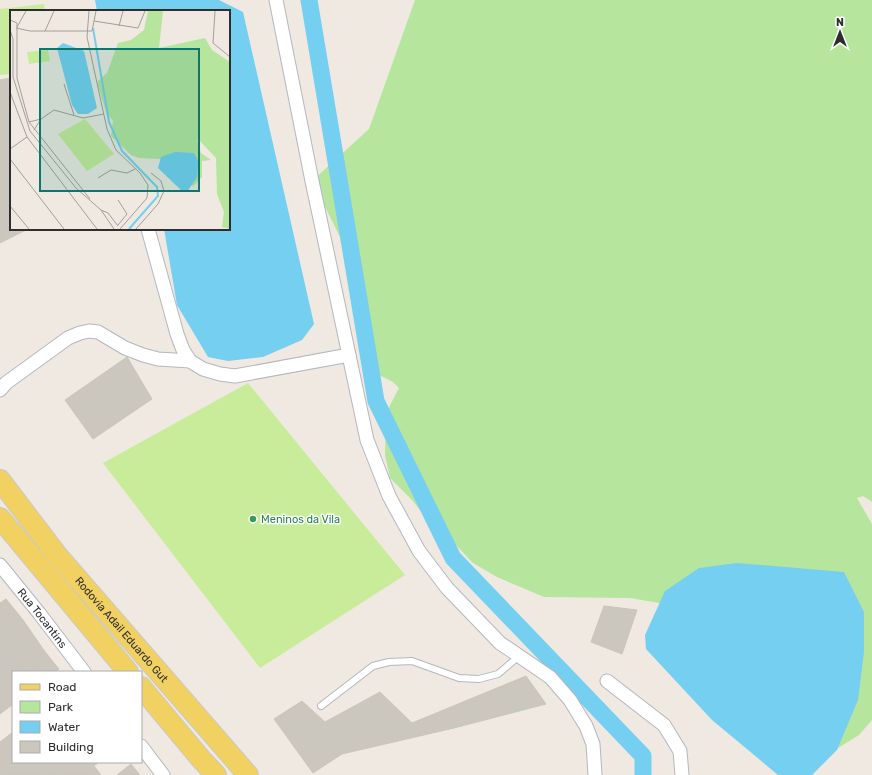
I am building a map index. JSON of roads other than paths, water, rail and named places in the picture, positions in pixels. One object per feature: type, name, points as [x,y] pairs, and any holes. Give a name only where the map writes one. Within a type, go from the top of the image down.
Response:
[{"type":"main road","name":"Rodovia Adail Eduardo Gut","points":[[0,480],[57,555],[248,775]]},
{"type":"main road","name":"Rodovia Adail Eduardo Gut","points":[[0,518],[127,671]]},
{"type":"main road","points":[[142,688],[216,775]]},
{"type":"street","points":[[276,0],[312,181],[367,440],[389,496],[419,551],[448,588],[500,643],[550,677],[570,700],[586,726],[593,744],[595,775]]},
{"type":"street","points":[[148,230],[182,350],[190,361]]},
{"type":"street","points":[[2,386],[68,338],[89,331],[98,332],[125,348],[143,356],[158,359],[190,361],[203,368],[220,374],[235,376],[349,355]]},
{"type":"street","name":"Rua Tocantins","points":[[0,565],[83,671]]},
{"type":"street","points":[[607,681],[664,725],[680,751],[682,775]]},
{"type":"street","points":[[142,747],[163,775]]},
{"type":"lane","points":[[321,706],[373,666],[389,662],[412,661],[459,678],[479,679],[498,674],[519,656]]},
{"type":"water","points":[[95,0],[219,0],[243,12],[314,324],[302,340],[263,357],[228,361],[208,357],[177,305],[164,230],[230,230],[230,10],[97,10]]},
{"type":"water","points":[[737,563],[844,572],[864,612],[864,652],[858,700],[837,750],[812,775],[778,775],[712,720],[646,649],[645,635],[665,591],[699,568]]},
{"type":"waterway","points":[[309,0],[376,401],[453,558],[643,756],[643,775]]},
{"type":"place","name":"Meninos da Vila","points":[[253,519]]}]
